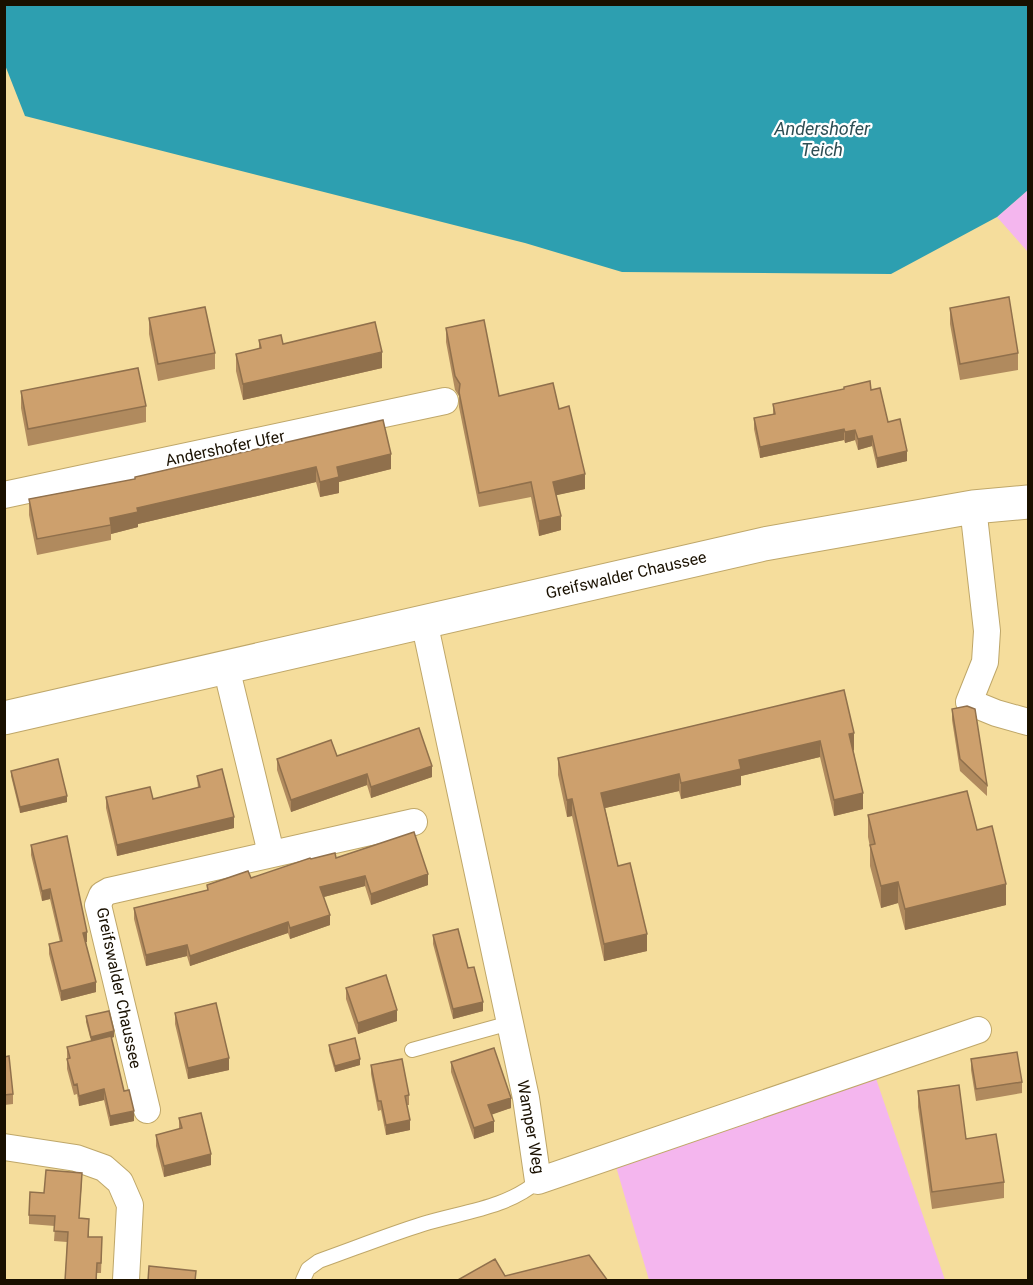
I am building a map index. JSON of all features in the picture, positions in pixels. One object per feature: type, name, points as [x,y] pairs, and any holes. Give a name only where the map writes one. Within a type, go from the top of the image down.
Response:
[{"type":"main road","name":"Greifswalder Chaussee","points":[[4,718],[764,544],[973,507],[1029,502]]},
{"type":"street","name":"Andershofer Ufer","points":[[4,495],[445,402]]},
{"type":"street","points":[[973,507],[987,631],[985,662],[969,702],[996,713],[1029,722]]},
{"type":"street","name":"Wamper Weg","points":[[424,621],[534,1140],[538,1180],[978,1030]]},
{"type":"street","points":[[226,667],[271,853]]},
{"type":"street","name":"Greifswalder Chaussee","points":[[147,1110],[98,905],[102,895],[109,891],[271,853],[414,822]]},
{"type":"street","points":[[4,1147],[76,1158],[104,1168],[120,1182],[130,1205],[126,1281]]},
{"type":"lane","points":[[412,1050],[510,1023]]},
{"type":"lane","points":[[303,1281],[308,1269],[319,1261],[422,1224],[508,1199],[526,1191],[538,1180]]},
{"type":"shaded area","points":[[1028,190],[1028,250],[1027,251],[997,217]]},
{"type":"shaded area","points":[[872,1067],[945,1280],[649,1280],[613,1156]]},
{"type":"water","name":"Andershofer Teich","points":[[5,4],[1028,5],[1028,190],[997,217],[891,274],[622,272],[525,243],[25,116],[5,65]]},
{"type":"building","points":[[1009,297],[1018,353],[960,364],[950,308]]},
{"type":"building","points":[[205,307],[215,353],[158,364],[149,318]]},
{"type":"building","points":[[484,320],[499,396],[553,383],[559,409],[569,406],[585,474],[553,482],[561,516],[539,521],[531,482],[479,493],[459,392],[460,384],[455,376],[446,328]]},
{"type":"building","points":[[375,322],[382,352],[243,384],[236,354],[261,348],[259,340],[281,335],[283,344]]},
{"type":"building","points":[[138,368],[146,406],[28,429],[21,391]]},
{"type":"building","points":[[870,381],[871,390],[880,388],[888,422],[900,419],[907,451],[877,458],[872,436],[858,439],[855,430],[845,432],[844,429],[760,447],[754,418],[775,414],[773,404]]},
{"type":"building","points":[[383,420],[391,454],[337,467],[339,477],[320,482],[316,467],[137,508],[138,512],[110,518],[111,525],[37,539],[29,499],[135,479],[135,477]]},
{"type":"building","points":[[844,690],[854,733],[849,734],[863,793],[834,800],[820,741],[739,760],[741,769],[681,783],[679,774],[601,793],[618,866],[630,863],[647,934],[604,944],[572,799],[567,800],[558,758]]},
{"type":"building","points":[[967,706],[975,709],[987,785],[960,759],[952,709]]},
{"type":"building","points":[[419,728],[432,766],[371,787],[367,774],[291,800],[277,759],[331,740],[337,756]]},
{"type":"building","points":[[58,759],[67,796],[20,807],[11,771]]},
{"type":"building","points":[[222,769],[234,817],[117,845],[106,797],[150,787],[153,799],[200,787],[197,776]]},
{"type":"building","points":[[967,791],[977,830],[992,826],[1006,884],[905,909],[898,882],[881,886],[870,845],[875,844],[868,815]]},
{"type":"building","points":[[414,832],[428,874],[371,894],[365,876],[320,887],[330,915],[290,928],[288,922],[190,956],[187,945],[146,955],[134,908],[208,890],[207,885],[248,871],[251,878],[310,858],[335,853],[336,858]]},
{"type":"building","points":[[67,836],[87,932],[83,933],[96,982],[61,991],[49,944],[62,941],[50,889],[42,891],[31,845]]},
{"type":"building","points":[[458,929],[468,968],[474,967],[483,1002],[453,1009],[433,935]]},
{"type":"building","points":[[386,975],[397,1010],[358,1023],[346,988]]},
{"type":"building","points":[[216,1003],[229,1058],[188,1068],[175,1013]]},
{"type":"building","points":[[109,1011],[114,1031],[91,1037],[86,1016]]},
{"type":"building","points":[[111,1036],[124,1091],[129,1090],[134,1111],[110,1116],[104,1089],[79,1096],[67,1059],[70,1058],[67,1047]]},
{"type":"building","points":[[355,1038],[360,1059],[335,1066],[329,1045]]},
{"type":"building","points":[[494,1048],[511,1098],[488,1105],[494,1121],[474,1128],[451,1062]]},
{"type":"building","points":[[1017,1052],[1022,1082],[976,1089],[971,1059]]},
{"type":"building","points":[[9,1056],[13,1094],[4,1095],[4,1057]]},
{"type":"building","points":[[402,1059],[409,1095],[405,1096],[410,1120],[386,1125],[381,1101],[378,1101],[371,1065]]},
{"type":"building","points":[[959,1085],[966,1139],[996,1134],[1004,1182],[932,1192],[918,1091]]},
{"type":"building","points":[[201,1113],[211,1154],[164,1166],[156,1135],[182,1128],[179,1118]]},
{"type":"building","points":[[46,1170],[82,1173],[79,1218],[89,1219],[88,1237],[102,1237],[101,1263],[97,1263],[96,1281],[65,1281],[68,1232],[54,1231],[55,1216],[29,1215],[30,1192],[44,1193]]},
{"type":"building","points":[[589,1255],[608,1281],[456,1281],[495,1259],[505,1276]]},
{"type":"building","points":[[149,1266],[196,1271],[195,1281],[148,1281]]}]
